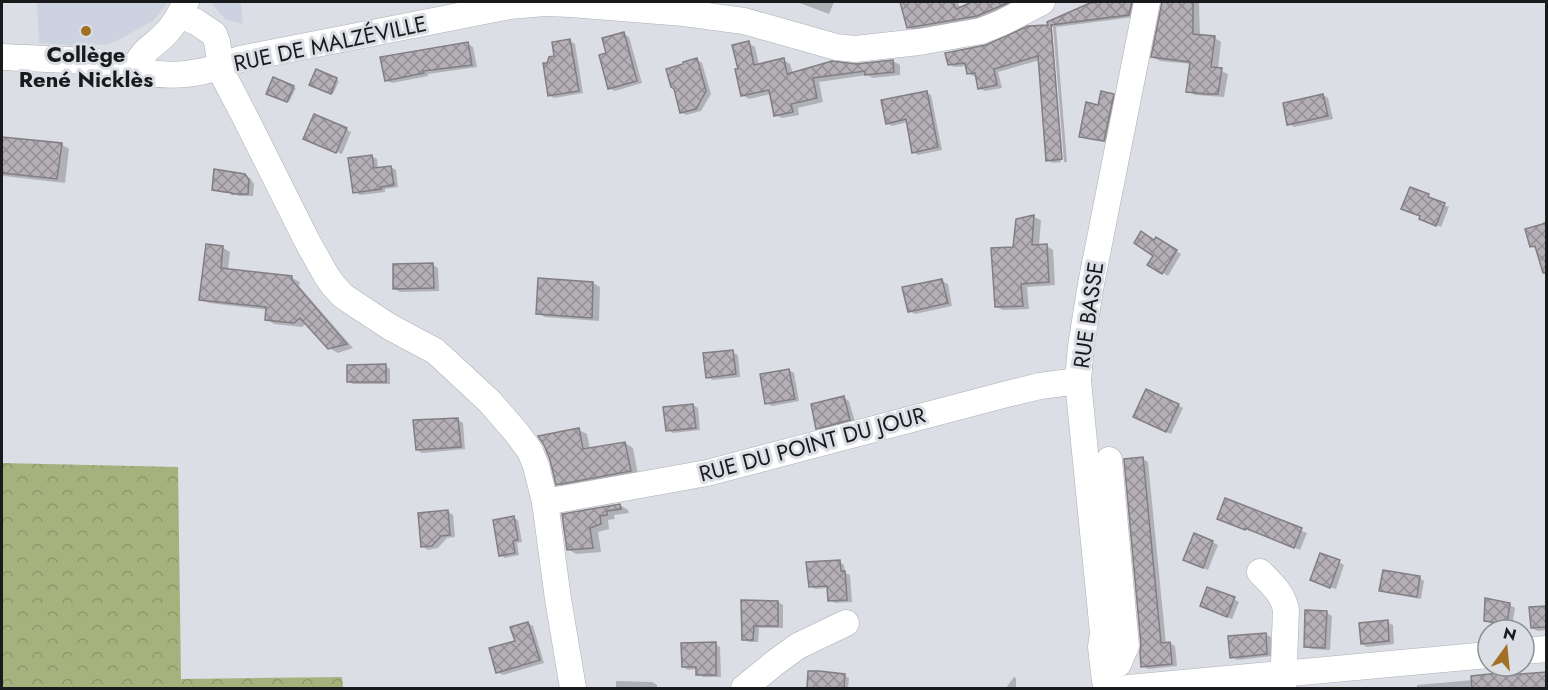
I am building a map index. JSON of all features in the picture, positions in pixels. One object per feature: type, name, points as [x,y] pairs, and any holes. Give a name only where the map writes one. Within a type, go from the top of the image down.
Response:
[{"type":"street","name":"RUE DE MALZÉVILLE","points":[[2,57],[106,63],[148,72],[180,75],[221,67],[240,59],[527,4],[629,8],[744,21],[836,47],[855,49],[919,42],[981,31],[1042,2]]},
{"type":"street","name":"RUE BASSE","points":[[1115,680],[1105,681],[1101,646],[1103,633],[1078,381],[1081,346],[1093,273],[1147,2]]},
{"type":"street","points":[[135,69],[138,59],[169,31],[183,8],[196,22],[214,34],[222,73],[326,275],[344,296],[390,327],[435,351],[490,402],[523,440],[536,466],[545,502],[573,688]]},
{"type":"street","name":"RUE DU POINT DU JOUR","points":[[545,502],[707,473],[1007,394],[1078,381]]},
{"type":"street","points":[[1109,460],[1126,646],[1115,680]]},
{"type":"street","points":[[1260,572],[1278,592],[1284,601],[1286,610],[1283,681]]},
{"type":"street","points":[[744,688],[798,646],[846,623]]},
{"type":"street","points":[[1128,688],[1283,681],[1476,657]]},
{"type":"shaded area","name":"Collège René Nicklès","points":[[37,2],[168,2],[153,21],[116,41],[84,46],[39,43]]},
{"type":"shaded area","points":[[211,2],[241,2],[243,24],[227,20]]},
{"type":"green space","points":[[2,463],[178,467],[181,679],[342,677],[343,688],[2,688]]},
{"type":"building","points":[[900,2],[953,2],[956,9],[972,2],[1010,2],[977,16],[907,28]]},
{"type":"building","points":[[1097,2],[1132,2],[1129,15],[1051,25],[1062,159],[1046,161],[1038,56],[994,69],[997,85],[978,89],[975,73],[967,74],[965,63],[948,65],[945,53],[986,45],[1028,26],[1048,25],[1047,22]]},
{"type":"building","points":[[1162,2],[1193,2],[1193,34],[1215,36],[1211,67],[1222,68],[1218,94],[1186,92],[1190,62],[1151,57]]},
{"type":"building","points":[[624,32],[637,81],[608,89],[599,55],[606,53],[602,38]]},
{"type":"building","points":[[570,39],[579,91],[548,96],[543,63],[547,63],[549,57],[554,56],[552,42]]},
{"type":"building","points":[[749,41],[754,65],[784,58],[787,74],[832,61],[856,64],[893,60],[894,72],[865,75],[865,71],[813,78],[817,98],[791,104],[793,112],[774,116],[769,90],[741,96],[732,45]]},
{"type":"building","points":[[468,42],[472,65],[423,71],[424,73],[385,81],[380,57]]},
{"type":"building","points":[[697,58],[706,91],[696,109],[680,113],[666,69]]},
{"type":"building","points":[[316,69],[337,78],[331,94],[309,85]]},
{"type":"building","points":[[273,77],[294,86],[287,102],[266,94]]},
{"type":"building","points":[[927,91],[938,147],[912,153],[906,119],[886,124],[881,100]]},
{"type":"building","points":[[1101,91],[1114,94],[1104,141],[1079,137],[1086,102],[1098,105]]},
{"type":"building","points":[[1323,94],[1328,116],[1287,125],[1283,103]]},
{"type":"building","points":[[314,114],[347,128],[336,153],[303,139]]},
{"type":"building","points":[[2,137],[62,143],[57,179],[2,173]]},
{"type":"building","points":[[372,155],[374,168],[391,166],[394,185],[353,193],[348,158]]},
{"type":"building","points":[[214,169],[245,174],[249,180],[248,194],[212,190]]},
{"type":"building","points":[[1410,187],[1445,203],[1436,226],[1419,219],[1420,216],[1401,209]]},
{"type":"building","points":[[1034,215],[1032,245],[1047,244],[1049,282],[1021,284],[1023,306],[995,307],[991,248],[1013,247],[1016,219]]},
{"type":"building","points":[[1546,223],[1546,273],[1543,273],[1535,246],[1530,247],[1525,229]]},
{"type":"building","points":[[1141,231],[1154,240],[1156,237],[1177,250],[1162,274],[1147,265],[1153,256],[1134,243]]},
{"type":"building","points":[[206,244],[223,246],[221,268],[292,276],[292,280],[347,344],[328,349],[300,318],[294,323],[265,320],[266,307],[199,300]]},
{"type":"building","points":[[433,263],[434,288],[393,289],[393,264]]},
{"type":"building","points":[[538,278],[593,282],[592,318],[536,314]]},
{"type":"building","points":[[942,279],[948,303],[908,312],[902,287]]},
{"type":"building","points":[[733,350],[736,374],[706,378],[703,353]]},
{"type":"building","points":[[386,364],[386,382],[347,382],[347,365]]},
{"type":"building","points":[[789,369],[795,399],[765,404],[760,374]]},
{"type":"building","points":[[1146,389],[1179,404],[1166,432],[1133,417]]},
{"type":"building","points":[[844,396],[850,420],[816,429],[811,404]]},
{"type":"building","points":[[693,404],[696,428],[666,431],[663,407]]},
{"type":"building","points":[[458,418],[461,447],[416,450],[413,420]]},
{"type":"building","points":[[579,428],[583,449],[625,442],[631,471],[556,485],[550,460],[538,436]]},
{"type":"building","points":[[1143,457],[1161,643],[1170,642],[1172,664],[1141,667],[1124,459]]},
{"type":"building","points":[[1225,498],[1302,528],[1294,548],[1217,519]]},
{"type":"building","points":[[620,504],[621,509],[607,511],[607,515],[600,516],[601,524],[590,528],[593,548],[567,550],[562,514]]},
{"type":"building","points":[[448,510],[450,535],[441,536],[432,546],[421,547],[418,513]]},
{"type":"building","points":[[514,516],[518,540],[513,541],[515,553],[499,556],[493,520]]},
{"type":"building","points":[[1194,533],[1213,541],[1203,568],[1183,560]]},
{"type":"building","points":[[1320,553],[1340,560],[1330,588],[1310,580]]},
{"type":"building","points":[[840,560],[841,571],[845,571],[847,600],[828,601],[827,586],[809,587],[806,562]]},
{"type":"building","points":[[1383,570],[1420,576],[1417,597],[1379,591]]},
{"type":"building","points":[[1207,587],[1235,597],[1227,617],[1200,606]]},
{"type":"building","points":[[1485,598],[1510,603],[1508,618],[1484,618]]},
{"type":"building","points":[[741,600],[778,601],[778,626],[754,626],[753,640],[742,640]]},
{"type":"building","points":[[1546,606],[1546,627],[1536,628],[1536,618],[1530,618],[1529,607]]},
{"type":"building","points":[[1305,610],[1327,611],[1325,648],[1304,647]]},
{"type":"building","points":[[1388,620],[1389,641],[1361,644],[1359,623]]},
{"type":"building","points":[[528,622],[540,660],[496,673],[489,648],[515,641],[510,627]]},
{"type":"building","points":[[1266,633],[1267,654],[1230,658],[1228,636]]},
{"type":"building","points":[[716,642],[716,675],[696,675],[696,667],[682,667],[681,643]]},
{"type":"building","points":[[808,671],[845,674],[844,688],[807,688]]},
{"type":"building","points":[[1546,672],[1546,688],[1472,688],[1471,676],[1476,675],[1476,678],[1536,678],[1536,673]]},
{"type":"place","name":"Collège René Nicklès","points":[[86,31]]}]
